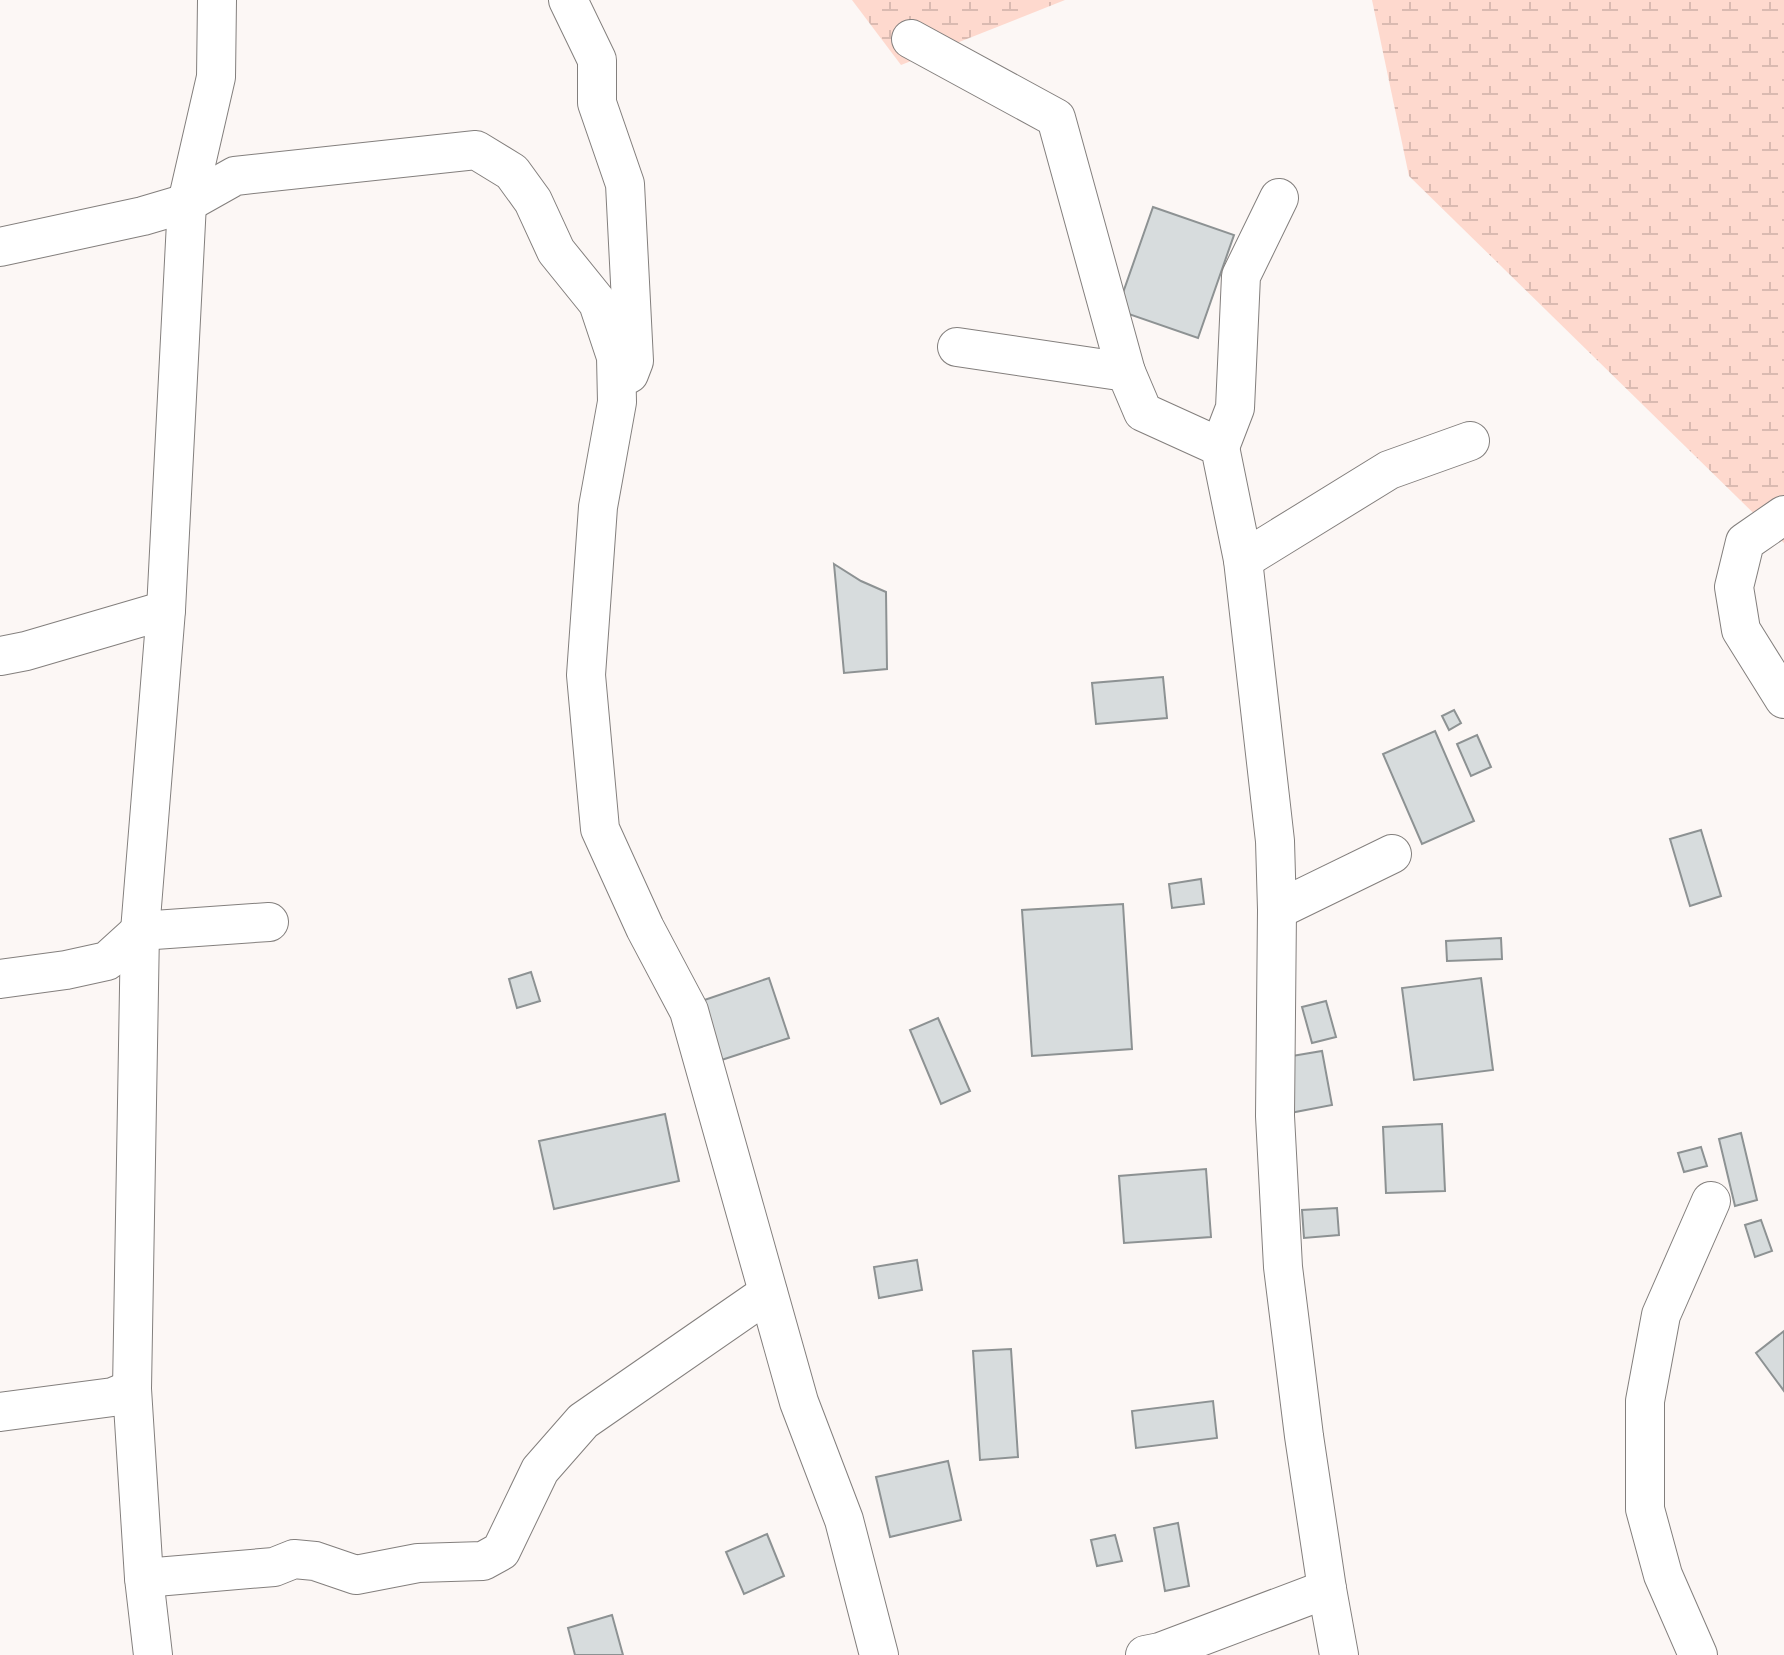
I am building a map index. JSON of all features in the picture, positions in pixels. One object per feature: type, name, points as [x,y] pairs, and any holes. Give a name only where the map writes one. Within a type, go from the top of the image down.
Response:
[{"type":"street","points":[[153,1655],[144,1578],[132,1389],[140,931],[166,610],[187,203],[216,77],[217,0]]},
{"type":"street","points":[[568,0],[597,60],[597,103],[625,184],[634,361],[617,402]]},
{"type":"street","points":[[911,39],[1056,118],[1126,372],[1143,412],[1220,447]]},
{"type":"street","points":[[0,247],[143,216],[187,203],[235,176],[476,150],[512,172],[533,201],[556,251],[598,303],[616,357],[617,402],[598,507],[586,675],[600,829],[645,928],[689,1011],[799,1402],[844,1520],[879,1655]]},
{"type":"street","points":[[1279,198],[1241,276],[1235,408],[1220,447],[1243,560],[1275,841],[1275,1116],[1283,1267],[1304,1436],[1339,1655]]},
{"type":"street","points":[[957,347],[1126,372]]},
{"type":"street","points":[[1243,560],[1389,470],[1470,441]]},
{"type":"street","points":[[1784,515],[1745,542],[1734,587],[1741,630],[1784,699]]},
{"type":"street","points":[[0,656],[166,610]]},
{"type":"street","points":[[1277,910],[1392,854]]},
{"type":"street","points":[[0,979],[107,961],[140,931],[269,922]]},
{"type":"street","points":[[1698,1655],[1663,1575],[1645,1509],[1645,1401],[1661,1315],[1711,1201]]},
{"type":"street","points":[[144,1578],[274,1567],[294,1559],[315,1561],[356,1575],[418,1563],[483,1561],[501,1551],[540,1470],[583,1421],[768,1293]]},
{"type":"street","points":[[0,1412],[113,1397],[132,1389]]},
{"type":"street","points":[[1145,1655],[1327,1589]]},
{"type":"green space","points":[[852,0],[1065,0],[901,65]]},
{"type":"green space","points":[[1372,0],[1784,0],[1784,543],[1409,176]]},
{"type":"building","points":[[1153,207],[1234,235],[1198,338],[1117,310]]},
{"type":"building","points":[[834,564],[886,592],[887,669],[844,673]]},
{"type":"building","points":[[1163,677],[1167,718],[1096,724],[1092,683]]},
{"type":"building","points":[[1454,710],[1461,723],[1449,730],[1442,716]]},
{"type":"building","points":[[1435,731],[1474,821],[1422,844],[1383,754]]},
{"type":"building","points":[[1477,735],[1491,767],[1471,776],[1457,744]]},
{"type":"building","points":[[1701,830],[1721,896],[1690,906],[1670,839]]},
{"type":"building","points":[[1201,879],[1204,904],[1172,908],[1169,884]]},
{"type":"building","points":[[1123,904],[1132,1049],[1032,1056],[1022,910]]},
{"type":"building","points":[[1501,938],[1502,959],[1447,961],[1446,941]]},
{"type":"building","points":[[531,972],[540,1001],[517,1008],[509,979]]},
{"type":"building","points":[[769,978],[789,1038],[697,1068],[678,1009]]},
{"type":"building","points":[[1481,978],[1493,1070],[1414,1080],[1402,988]]},
{"type":"building","points":[[1326,1001],[1336,1037],[1312,1043],[1302,1007]]},
{"type":"building","points":[[938,1018],[970,1091],[941,1104],[910,1030]]},
{"type":"building","points":[[1322,1051],[1332,1105],[1290,1113],[1280,1058]]},
{"type":"building","points":[[665,1114],[679,1181],[554,1209],[539,1141]]},
{"type":"building","points":[[1442,1124],[1445,1191],[1386,1193],[1383,1127]]},
{"type":"building","points":[[1741,1133],[1757,1200],[1735,1206],[1719,1139]]},
{"type":"building","points":[[1701,1147],[1707,1166],[1684,1172],[1678,1153]]},
{"type":"building","points":[[1206,1169],[1211,1237],[1124,1243],[1119,1176]]},
{"type":"building","points":[[1337,1208],[1339,1235],[1304,1238],[1302,1210]]},
{"type":"building","points":[[1761,1220],[1772,1251],[1755,1257],[1745,1225]]},
{"type":"building","points":[[917,1260],[922,1290],[879,1298],[874,1267]]},
{"type":"building","points":[[1784,1331],[1784,1391],[1756,1353]]},
{"type":"building","points":[[1011,1349],[1018,1457],[980,1460],[973,1351]]},
{"type":"building","points":[[1213,1401],[1217,1438],[1136,1448],[1132,1411]]},
{"type":"building","points":[[948,1461],[961,1520],[890,1537],[876,1477]]},
{"type":"building","points":[[1178,1523],[1189,1586],[1165,1591],[1154,1528]]},
{"type":"building","points":[[767,1534],[784,1576],[744,1594],[726,1552]]},
{"type":"building","points":[[1115,1535],[1122,1561],[1097,1566],[1091,1540]]},
{"type":"building","points":[[612,1615],[623,1655],[575,1655],[568,1628]]}]
